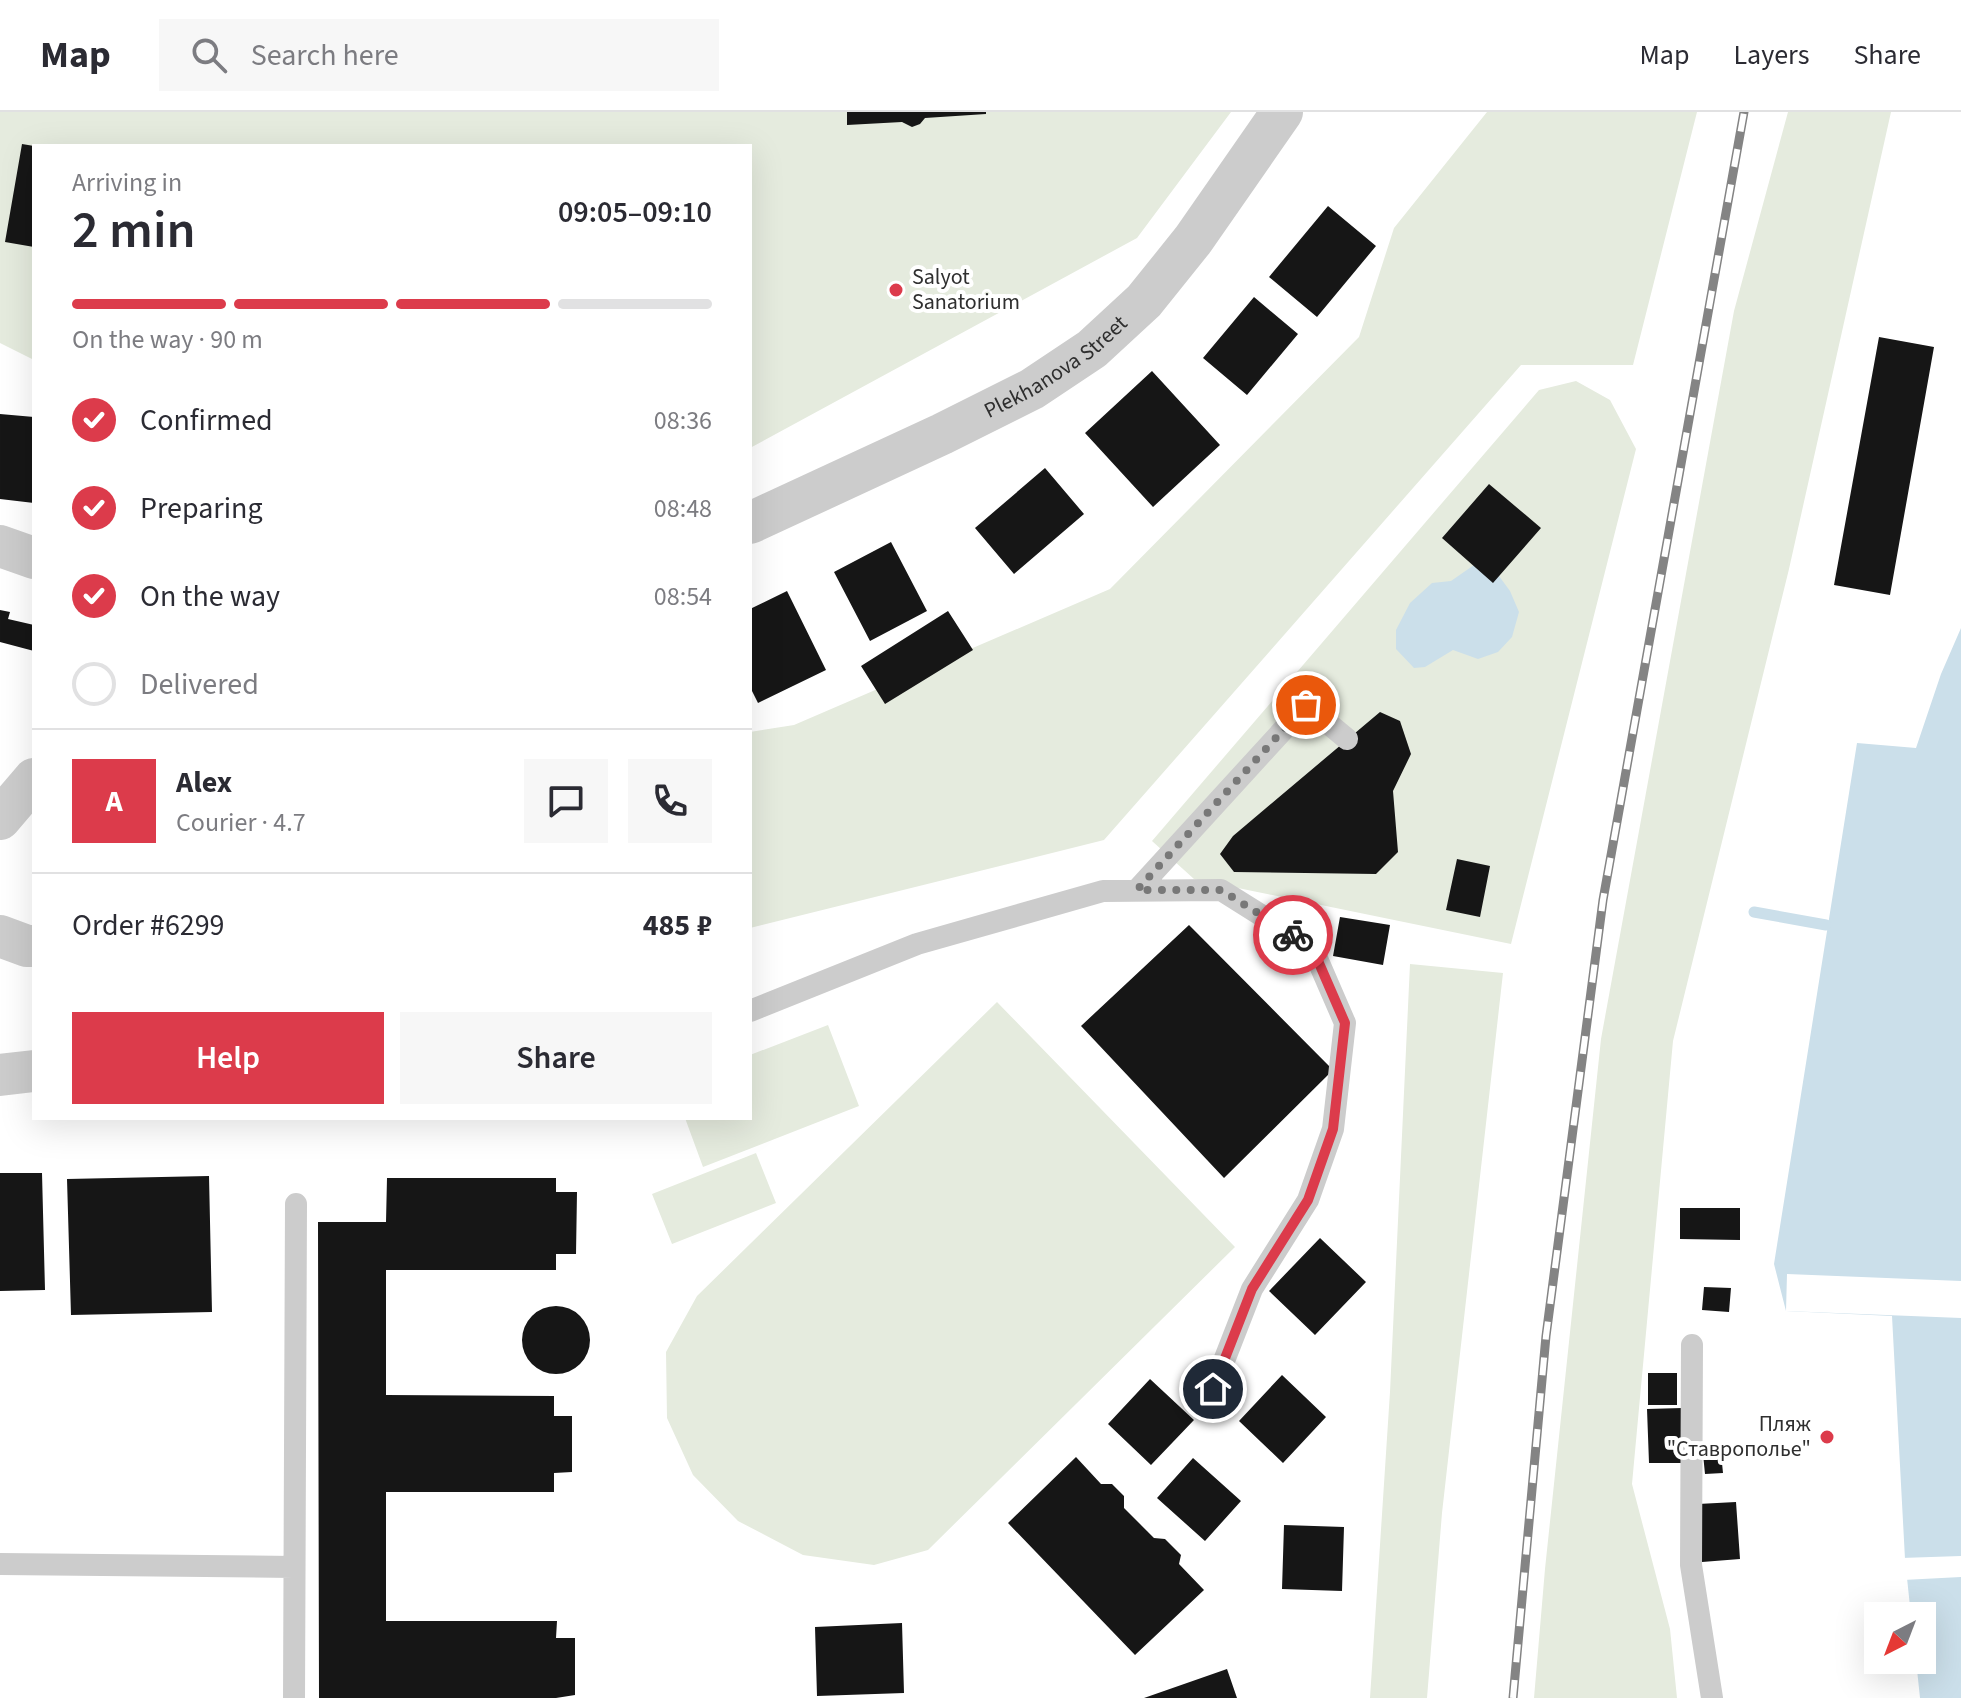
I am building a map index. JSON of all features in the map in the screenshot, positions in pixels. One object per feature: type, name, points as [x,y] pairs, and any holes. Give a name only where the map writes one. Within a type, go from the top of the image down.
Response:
[{"type":"street","name":"Plekhanova Street","points":[[752,522],[1032,389],[1092,349],[1144,301],[1193,240],[1282,112]]},
{"type":"street","points":[[0,546],[32,557]]},
{"type":"street","points":[[0,819],[32,781]]},
{"type":"street","points":[[0,936],[32,946]]},
{"type":"street","points":[[0,1075],[32,1071]]},
{"type":"lane","points":[[1137,890],[1306,705],[1347,739]]},
{"type":"lane","points":[[752,1010],[917,944],[1103,891],[1221,890],[1312,947],[1345,1023],[1333,1129],[1308,1200],[1252,1289],[1213,1389]]},
{"type":"lane","points":[[294,1698],[296,1204]]},
{"type":"lane","points":[[1692,1345],[1691,1565],[1712,1698]]},
{"type":"lane","points":[[0,1564],[294,1567]]},
{"type":"shaded area","name":"Salyot Sanatorium","points":[[0,112],[1231,112],[1137,238],[752,447],[752,144],[32,144],[32,359],[0,343]]},
{"type":"shaded area","points":[[1487,112],[1697,112],[1633,365],[1521,365],[1104,840],[752,928],[752,732],[794,725],[1110,589],[1359,337],[1394,228]]},
{"type":"shaded area","points":[[1788,112],[1891,112],[1789,569],[1673,1041],[1632,1484],[1670,1629],[1677,1698],[1534,1698],[1601,1039],[1734,311]]},
{"type":"shaded area","points":[[1576,381],[1610,400],[1636,449],[1511,944],[1194,879],[1152,841],[1539,390]]},
{"type":"shaded area","points":[[1410,964],[1503,973],[1442,1513],[1427,1698],[1370,1698],[1390,1392]]},
{"type":"shaded area","points":[[997,1002],[1235,1247],[928,1550],[874,1565],[803,1555],[738,1521],[693,1475],[667,1418],[666,1352],[697,1296]]},
{"type":"shaded area","points":[[828,1025],[859,1106],[703,1167],[686,1120],[752,1120],[752,1054]]},
{"type":"shaded area","points":[[756,1153],[776,1203],[672,1244],[652,1194]]},
{"type":"water","points":[[1474,565],[1499,576],[1510,591],[1519,612],[1512,637],[1498,652],[1478,659],[1453,650],[1425,667],[1414,668],[1396,649],[1396,630],[1410,603],[1432,583],[1451,581]]},
{"type":"water","points":[[1961,628],[1961,1698],[1920,1698],[1917,1674],[1936,1674],[1936,1602],[1910,1602],[1892,1316],[1786,1311],[1774,1264],[1857,743],[1916,748],[1941,674]]},
{"type":"pier","points":[[1787,1274],[1961,1281],[1961,1318],[1786,1311]]},
{"type":"pier","points":[[1961,1556],[1961,1577],[1903,1580],[1901,1558]]},
{"type":"building","points":[[847,112],[986,114],[925,118],[912,127],[902,122],[847,125]]},
{"type":"building","points":[[22,144],[32,146],[32,247],[5,242]]},
{"type":"building","points":[[1328,206],[1376,246],[1317,317],[1269,277]]},
{"type":"building","points":[[1254,297],[1298,334],[1247,395],[1203,358]]},
{"type":"building","points":[[1879,337],[1934,347],[1890,595],[1834,585]]},
{"type":"building","points":[[1152,371],[1220,445],[1153,507],[1085,433]]},
{"type":"building","points":[[0,414],[32,417],[32,503],[0,499]]},
{"type":"building","points":[[1045,468],[1084,514],[1014,574],[975,528]]},
{"type":"building","points":[[1489,484],[1541,528],[1493,583],[1442,538]]},
{"type":"building","points":[[891,542],[927,611],[870,641],[834,572]]},
{"type":"building","points":[[787,591],[826,670],[758,703],[752,691],[752,608]]},
{"type":"building","points":[[0,610],[10,612],[8,619],[32,625],[32,650],[0,642]]},
{"type":"building","points":[[948,611],[973,650],[885,704],[861,666]]},
{"type":"building","points":[[1380,712],[1400,721],[1411,754],[1393,791],[1398,852],[1376,874],[1234,872],[1220,854],[1233,836]]},
{"type":"building","points":[[1457,859],[1490,866],[1480,917],[1446,910]]},
{"type":"building","points":[[1340,917],[1390,925],[1383,965],[1333,956]]},
{"type":"building","points":[[1189,925],[1333,1070],[1224,1178],[1081,1026]]},
{"type":"building","points":[[0,1173],[42,1173],[45,1290],[0,1291]]},
{"type":"building","points":[[209,1176],[212,1312],[71,1315],[67,1179]]},
{"type":"building","points":[[387,1178],[556,1178],[556,1192],[577,1192],[576,1254],[556,1254],[556,1270],[386,1270],[386,1395],[554,1396],[554,1416],[572,1416],[572,1472],[554,1473],[554,1492],[386,1492],[386,1621],[557,1621],[556,1638],[575,1638],[575,1695],[556,1698],[319,1698],[318,1222],[386,1222]]},
{"type":"building","points":[[1680,1208],[1740,1208],[1740,1240],[1680,1239]]},
{"type":"building","points":[[1320,1238],[1366,1282],[1315,1335],[1269,1291]]},
{"type":"building","points":[[1704,1287],[1731,1288],[1729,1312],[1702,1310]]},
{"type":"building","points":[[563,1306],[584,1321],[590,1340],[588,1353],[580,1364],[563,1374],[549,1374],[532,1364],[524,1353],[522,1333],[532,1316],[543,1308]]},
{"type":"building","points":[[1648,1373],[1677,1373],[1677,1405],[1648,1405]]},
{"type":"building","points":[[1282,1375],[1326,1417],[1283,1463],[1239,1421]]},
{"type":"building","points":[[1150,1379],[1194,1420],[1151,1465],[1108,1424]]},
{"type":"building","points":[[1682,1408],[1684,1463],[1649,1463],[1647,1409]]},
{"type":"building","points":[[1721,1453],[1723,1473],[1705,1474],[1703,1454]]},
{"type":"building","points":[[1076,1457],[1101,1484],[1112,1484],[1124,1496],[1124,1508],[1154,1538],[1165,1539],[1181,1555],[1179,1564],[1204,1590],[1135,1655],[1008,1523]]},
{"type":"building","points":[[1193,1458],[1241,1501],[1205,1541],[1157,1498]]},
{"type":"building","points":[[1736,1502],[1740,1559],[1702,1562],[1698,1504]]},
{"type":"building","points":[[1284,1525],[1344,1527],[1342,1591],[1282,1589]]},
{"type":"building","points":[[902,1623],[904,1693],[817,1696],[815,1627]]},
{"type":"building","points":[[1227,1669],[1237,1698],[1144,1698]]},
{"type":"waterway","points":[[1754,912],[1826,925]]},
{"type":"railway","points":[[1513,1698],[1546,1336],[1603,900],[1744,112]]},
{"type":"way so far","points":[[1293,935],[1221,890],[1137,890],[1306,705]]},
{"type":"place","name":"Salyot Sanatorium","points":[[896,290]]},
{"type":"place","name":"Пляж \"Ставрополье\"","points":[[1827,1437]]},
{"type":"route","points":[[1213,1389],[1252,1289],[1308,1200],[1333,1129],[1345,1023],[1312,947],[1293,935]]}]
